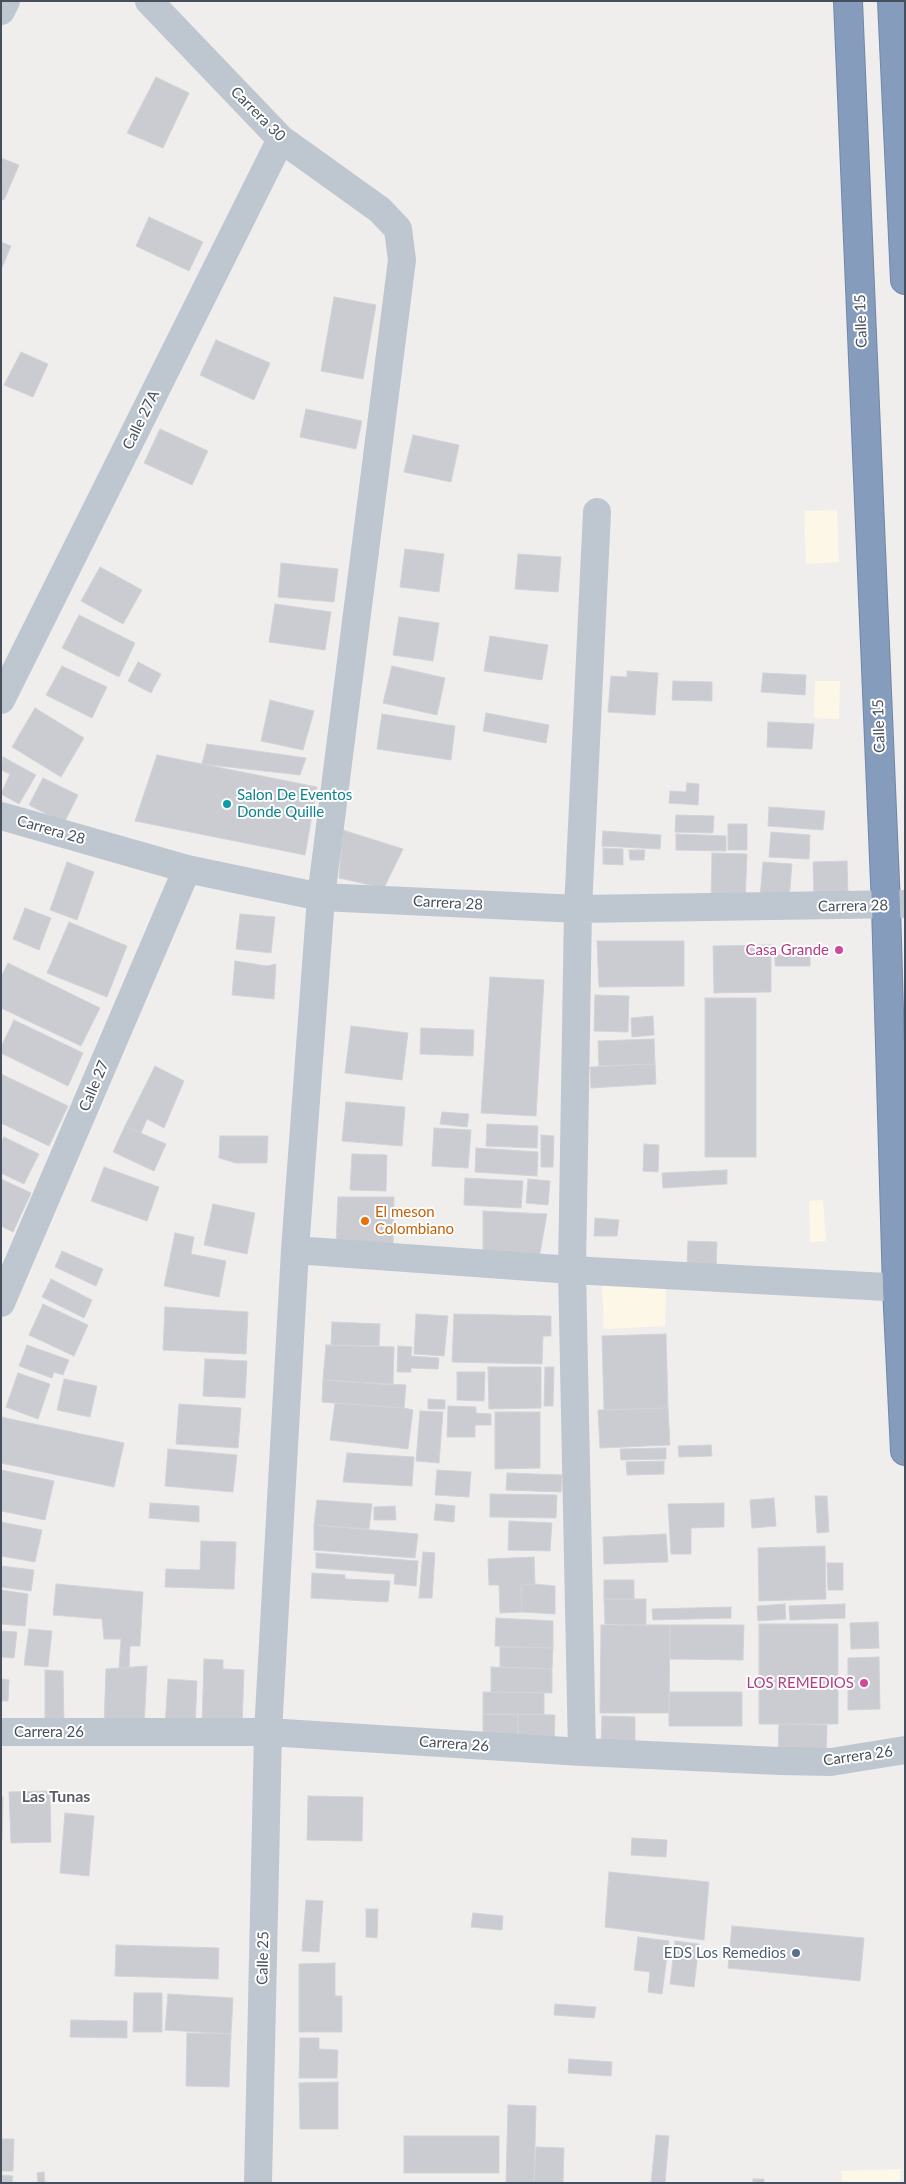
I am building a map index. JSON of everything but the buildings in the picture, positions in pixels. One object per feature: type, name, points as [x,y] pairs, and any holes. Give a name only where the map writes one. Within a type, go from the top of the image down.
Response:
[{"type":"highway","name":"Calle 15","points":[[848,1],[896,905],[905,1451]]},
{"type":"highway","points":[[892,1],[905,280]]},
{"type":"street","points":[[1,11],[6,1]]},
{"type":"street","name":"Carrera 30","points":[[149,1],[281,139],[380,210],[398,229],[402,260],[321,897]]},
{"type":"street","name":"Calle 27A","points":[[1,700],[281,139]]},
{"type":"street","points":[[582,1752],[572,1270],[578,910],[597,512]]},
{"type":"street","name":"Carrera 28","points":[[1,816],[187,869],[321,897],[578,910],[896,905]]},
{"type":"street","name":"Calle 27","points":[[1,1303],[187,869]]},
{"type":"street","name":"Calle 25","points":[[258,2183],[268,1732],[295,1250],[321,897]]},
{"type":"street","points":[[295,1250],[572,1270],[901,1288]]},
{"type":"street","name":"Carrera 26","points":[[1,1732],[268,1732],[582,1752],[831,1762],[905,1750]]},
{"type":"shaded area","points":[[837,510],[839,562],[806,564],[804,511]]},
{"type":"shaded area","points":[[815,681],[840,681],[839,719],[814,718]]},
{"type":"shaded area","points":[[823,1200],[826,1241],[810,1242],[809,1201]]},
{"type":"shaded area","points":[[602,1286],[666,1286],[665,1326],[604,1329]]},
{"type":"shaded area","points":[[901,2169],[900,2183],[842,2183],[841,2171]]},
{"type":"place","name":"Salon De Eventos Donde Quille","points":[[227,804]]},
{"type":"place","name":"Casa Grande","points":[[839,950]]},
{"type":"place","name":"El meson Colombiano","points":[[365,1221]]},
{"type":"place","name":"LOS REMEDIOS","points":[[864,1683]]},
{"type":"place","name":"EDS Los Remedios","points":[[796,1953]]},
{"type":"district","name":"Las Tunas","points":[[56,1797]]}]
